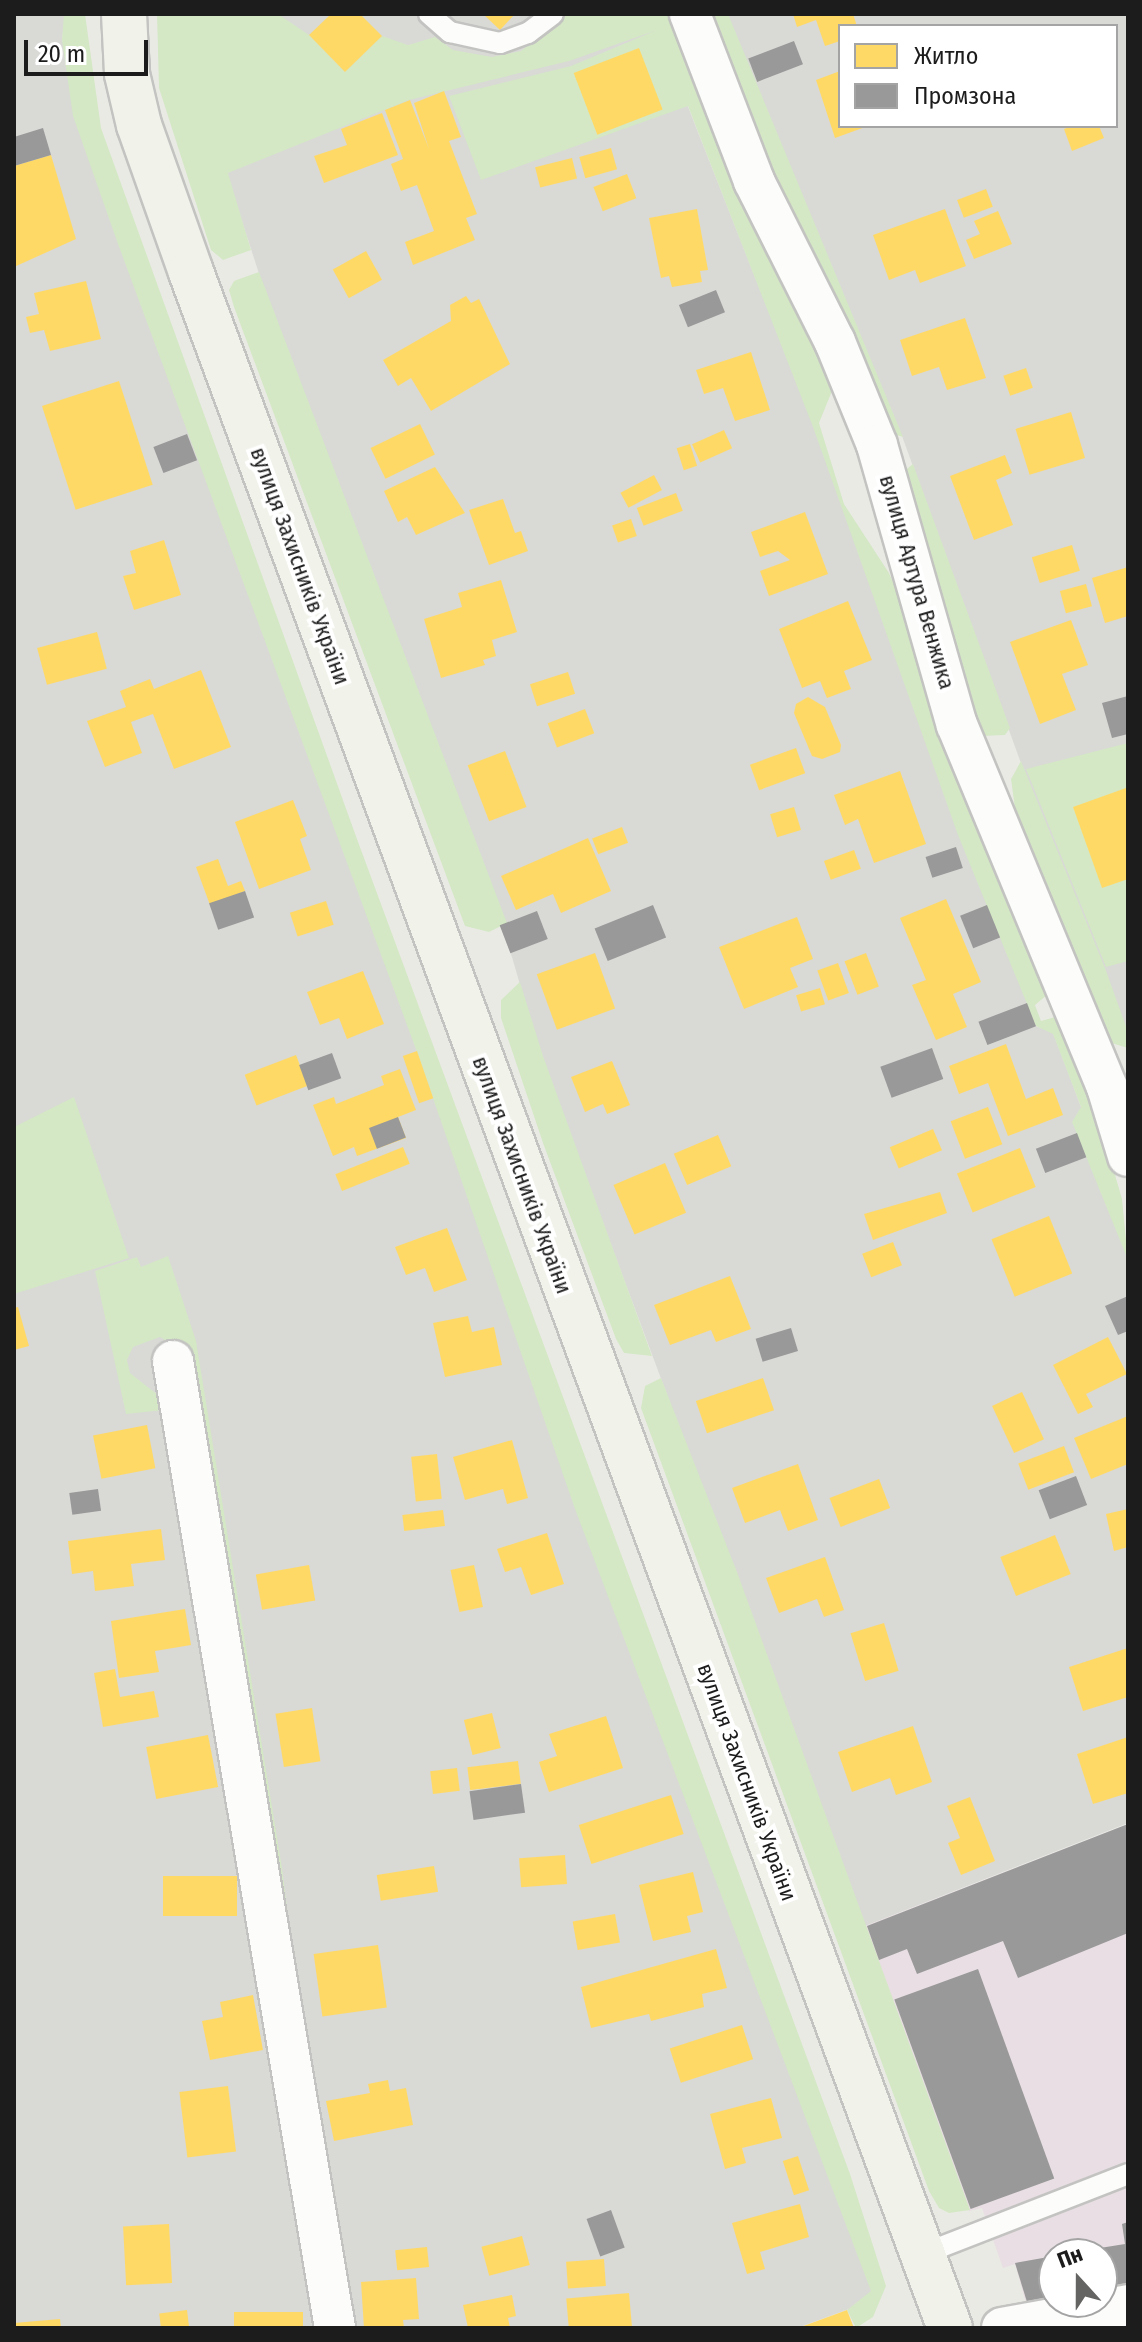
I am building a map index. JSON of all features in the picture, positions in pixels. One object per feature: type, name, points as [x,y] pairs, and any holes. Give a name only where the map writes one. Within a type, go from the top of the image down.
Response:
[{"type":"street","name":"вулиця Захисників України","points":[[124,14],[127,74],[139,125],[191,272],[950,2328]]},
{"type":"street","name":"вулиця Артура Венжика","points":[[690,14],[754,181],[835,342],[877,445],[957,725],[1107,1087],[1128,1156]]},
{"type":"street","points":[[173,1361],[335,2328]]},
{"type":"street","points":[[1002,2328],[1128,2305]]},
{"type":"lane","points":[[429,14],[450,32],[500,43],[528,33],[553,14]]},
{"type":"lane","points":[[923,2254],[1128,2174]]},
{"type":"shaded area","points":[[14,14],[65,14],[62,40],[417,1051],[685,1793],[872,2292],[849,2309],[797,2328],[14,2328]]},
{"type":"shaded area","points":[[191,14],[640,14],[659,33],[814,427],[1036,1026],[1053,1033],[1081,1107],[1090,1157],[1128,1259],[1128,1823],[865,1926],[540,1054],[512,957],[279,335],[212,129]]},
{"type":"shaded area","points":[[727,14],[1128,14],[1128,1034],[1022,766],[902,436]]},
{"type":"shaded area","points":[[1128,1824],[1128,2287],[1118,2274],[1118,2238],[1038,2238],[1038,2301],[1026,2303],[1015,2264],[1003,2268],[982,2208],[969,2211],[865,1926]]},
{"type":"green space","points":[[64,14],[85,14],[101,128],[357,839],[850,2174],[886,2286],[873,2317],[856,2328],[847,2310],[871,2291],[575,1509],[417,1052],[118,244],[73,116],[62,40]]},
{"type":"green space","points":[[157,14],[278,14],[309,35],[345,72],[382,36],[408,45],[435,37],[453,50],[492,57],[521,51],[568,14],[676,14],[828,372],[832,391],[819,423],[844,504],[889,573],[924,654],[943,749],[1045,978],[1047,995],[1035,1005],[1041,1021],[1055,1017],[1063,1022],[1089,1085],[1122,1199],[1128,1260],[1072,1122],[1081,1107],[1053,1034],[1036,1026],[958,835],[813,427],[688,106],[481,180],[449,96],[571,66],[657,30],[569,61],[409,100],[228,173],[251,250],[223,260],[211,250],[159,88]]},
{"type":"green space","points":[[704,14],[728,14],[903,437],[890,433],[787,217]]},
{"type":"green space","points":[[259,272],[507,923],[489,932],[465,926],[234,307],[229,290],[234,281]]},
{"type":"green space","points":[[913,464],[1010,728],[1005,735],[982,736],[970,723],[903,472]]},
{"type":"green space","points":[[1128,743],[1128,961],[1106,967],[1026,769]]},
{"type":"green space","points":[[1021,761],[1105,968],[1128,1032],[1128,1048],[1108,1042],[1017,823],[1011,779]]},
{"type":"green space","points":[[520,982],[543,1056],[652,1356],[624,1353],[616,1339],[543,1143],[501,1018],[501,1000]]},
{"type":"green space","points":[[74,1097],[129,1258],[14,1294],[14,1127]]},
{"type":"green space","points":[[168,1256],[196,1341],[282,1868],[303,2031],[181,1349],[160,1337],[133,1347],[127,1360],[130,1373],[168,1403],[164,1410],[126,1414],[95,1271],[137,1257],[141,1267]]},
{"type":"green space","points":[[661,1378],[737,1572],[970,2210],[949,2213],[939,2208],[929,2191],[641,1408],[645,1386]]},
{"type":"building: Житло","points":[[331,14],[360,14],[382,36],[345,72],[309,35]]},
{"type":"building: Житло","points":[[483,14],[515,14],[500,30]]},
{"type":"building: Житло","points":[[793,14],[853,14],[856,24],[838,24],[838,42],[825,46],[816,20],[797,27]]},
{"type":"building: Житло","points":[[639,48],[663,110],[597,135],[574,73]]},
{"type":"building: Житло","points":[[838,72],[838,128],[862,128],[835,138],[816,80]]},
{"type":"building: Житло","points":[[444,91],[461,137],[449,141],[477,214],[466,218],[475,240],[413,265],[405,242],[434,231],[417,185],[401,191],[391,164],[403,159],[385,110],[410,100],[429,149],[414,103]]},
{"type":"building: Житло","points":[[382,113],[398,155],[324,183],[314,156],[347,145],[341,129]]},
{"type":"building: Житло","points":[[1100,128],[1104,138],[1072,151],[1064,129]]},
{"type":"building: Житло","points":[[611,148],[617,169],[585,178],[579,157]]},
{"type":"building: Житло","points":[[51,155],[76,239],[14,267],[14,166]]},
{"type":"building: Житло","points":[[572,158],[577,178],[540,188],[535,167]]},
{"type":"building: Житло","points":[[627,174],[636,198],[603,211],[593,187]]},
{"type":"building: Житло","points":[[986,189],[993,207],[964,218],[957,200]]},
{"type":"building: Житло","points":[[697,209],[708,270],[700,271],[702,282],[672,287],[669,276],[661,278],[649,218]]},
{"type":"building: Житло","points":[[945,209],[966,266],[920,283],[915,270],[889,280],[873,235]]},
{"type":"building: Житло","points":[[998,211],[1012,244],[974,259],[966,240],[980,234],[974,221]]},
{"type":"building: Житло","points":[[366,251],[382,280],[349,298],[333,269]]},
{"type":"building: Житло","points":[[86,281],[101,339],[50,351],[44,330],[30,333],[26,317],[39,314],[34,293]]},
{"type":"building: Житло","points":[[466,296],[471,303],[479,299],[510,364],[431,411],[411,378],[398,386],[383,360],[451,321],[450,305]]},
{"type":"building: Житло","points":[[965,318],[986,378],[947,390],[939,367],[912,376],[900,340]]},
{"type":"building: Житло","points":[[751,352],[770,410],[735,421],[723,388],[704,394],[696,370]]},
{"type":"building: Житло","points":[[1026,368],[1033,388],[1010,396],[1003,376]]},
{"type":"building: Житло","points":[[119,381],[153,485],[76,510],[42,406]]},
{"type":"building: Житло","points":[[1071,412],[1085,458],[1030,475],[1016,429]]},
{"type":"building: Житло","points":[[420,424],[435,455],[385,479],[371,448]]},
{"type":"building: Житло","points":[[724,430],[732,448],[700,463],[692,444]]},
{"type":"building: Житло","points":[[690,444],[697,466],[684,470],[677,448]]},
{"type":"building: Житло","points":[[1005,455],[1012,473],[996,480],[1013,525],[974,540],[950,476]]},
{"type":"building: Житло","points":[[435,467],[465,513],[416,535],[407,517],[398,522],[384,491]]},
{"type":"building: Житло","points":[[654,475],[662,490],[628,508],[620,493]]},
{"type":"building: Житло","points":[[676,493],[683,511],[644,526],[637,508]]},
{"type":"building: Житло","points":[[503,499],[515,533],[521,531],[528,551],[489,565],[469,510]]},
{"type":"building: Житло","points":[[805,512],[828,574],[769,596],[760,571],[790,560],[778,551],[760,557],[751,532]]},
{"type":"building: Житло","points":[[631,519],[637,536],[618,543],[612,526]]},
{"type":"building: Житло","points":[[164,540],[181,595],[134,610],[123,576],[136,573],[130,551]]},
{"type":"building: Житло","points":[[1072,545],[1080,571],[1040,583],[1032,557]]},
{"type":"building: Житло","points":[[1128,567],[1128,616],[1105,623],[1092,578]]},
{"type":"building: Житло","points":[[501,580],[517,632],[492,640],[496,656],[483,660],[485,665],[441,678],[424,619],[462,607],[458,593]]},
{"type":"building: Житло","points":[[1086,584],[1092,606],[1066,613],[1060,591]]},
{"type":"building: Житло","points":[[848,601],[872,660],[844,671],[851,689],[827,698],[820,681],[802,688],[779,629]]},
{"type":"building: Житло","points":[[1071,620],[1088,665],[1062,674],[1076,710],[1040,724],[1010,642]]},
{"type":"building: Житло","points":[[97,632],[107,669],[47,685],[37,648]]},
{"type":"building: Житло","points":[[201,670],[231,747],[174,769],[153,714],[131,722],[142,753],[105,767],[87,721],[126,707],[120,691],[150,679],[154,689]]},
{"type":"building: Житло","points":[[568,672],[575,694],[537,706],[530,684]]},
{"type":"building: Житло","points":[[808,697],[825,707],[841,745],[840,752],[822,759],[812,756],[794,713],[796,704]]},
{"type":"building: Житло","points":[[585,709],[594,733],[557,748],[548,723]]},
{"type":"building: Житло","points":[[796,748],[805,773],[759,790],[750,765]]},
{"type":"building: Житло","points":[[505,751],[527,807],[489,821],[468,765]]},
{"type":"building: Житло","points":[[900,771],[926,844],[874,863],[858,819],[845,825],[834,795]]},
{"type":"building: Житло","points":[[1126,788],[1128,879],[1102,888],[1073,807]]},
{"type":"building: Житло","points":[[293,800],[307,836],[300,839],[311,870],[259,889],[235,822]]},
{"type":"building: Житло","points":[[794,807],[801,830],[777,837],[770,814]]},
{"type":"building: Житло","points":[[622,827],[628,843],[598,854],[592,838]]},
{"type":"building: Житло","points":[[588,838],[611,891],[561,913],[553,894],[516,910],[501,876]]},
{"type":"building: Житло","points":[[854,850],[861,869],[831,880],[824,861]]},
{"type":"building: Житло","points":[[218,859],[228,886],[241,881],[245,891],[210,905],[196,867]]},
{"type":"building: Житло","points":[[946,899],[981,982],[953,994],[967,1027],[936,1040],[912,985],[926,980],[900,918]]},
{"type":"building: Житло","points":[[326,901],[334,925],[298,937],[290,913]]},
{"type":"building: Житло","points":[[797,917],[813,959],[790,968],[798,987],[744,1009],[719,947]]},
{"type":"building: Житло","points":[[595,953],[615,1008],[557,1030],[537,974]]},
{"type":"building: Житло","points":[[866,953],[879,987],[857,995],[845,961]]},
{"type":"building: Житло","points":[[838,963],[849,993],[828,1001],[817,971]]},
{"type":"building: Житло","points":[[363,971],[384,1024],[347,1039],[339,1018],[320,1025],[307,992]]},
{"type":"building: Житло","points":[[820,988],[825,1004],[801,1012],[796,995]]},
{"type":"building: Житло","points":[[1006,1044],[1026,1099],[1053,1088],[1063,1115],[1008,1136],[988,1083],[959,1094],[949,1066]]},
{"type":"building: Житло","points":[[417,1051],[433,1098],[419,1103],[403,1056]]},
{"type":"building: Житло","points":[[296,1055],[308,1086],[256,1106],[245,1075]]},
{"type":"building: Житло","points":[[612,1061],[630,1105],[607,1114],[603,1104],[585,1112],[571,1077]]},
{"type":"building: Житло","points":[[400,1069],[416,1110],[398,1117],[406,1138],[357,1156],[354,1147],[333,1156],[313,1105],[334,1097],[336,1104],[384,1085],[381,1076]]},
{"type":"building: Житло","points":[[988,1107],[1002,1144],[965,1159],[951,1121]]},
{"type":"building: Житло","points":[[933,1129],[942,1150],[899,1169],[890,1147]]},
{"type":"building: Житло","points":[[718,1135],[731,1166],[687,1185],[674,1154]]},
{"type":"building: Житло","points":[[403,1147],[410,1164],[342,1191],[335,1174]]},
{"type":"building: Житло","points":[[1020,1148],[1036,1187],[973,1212],[957,1173]]},
{"type":"building: Житло","points":[[665,1163],[686,1213],[635,1235],[613,1185]]},
{"type":"building: Житло","points":[[940,1192],[947,1213],[873,1240],[864,1214]]},
{"type":"building: Житло","points":[[1049,1216],[1072,1273],[1015,1297],[992,1239]]},
{"type":"building: Житло","points":[[447,1228],[467,1280],[434,1292],[425,1268],[406,1275],[395,1247]]},
{"type":"building: Житло","points":[[893,1242],[902,1265],[871,1277],[862,1254]]},
{"type":"building: Житло","points":[[730,1276],[751,1329],[716,1342],[711,1330],[670,1345],[654,1305]]},
{"type":"building: Житло","points":[[18,1307],[29,1346],[14,1350],[14,1308]]},
{"type":"building: Житло","points":[[468,1316],[472,1332],[494,1327],[502,1365],[445,1377],[433,1323]]},
{"type":"building: Житло","points":[[1108,1337],[1127,1374],[1086,1394],[1093,1407],[1078,1414],[1053,1365]]},
{"type":"building: Житло","points":[[763,1378],[774,1410],[707,1433],[696,1401]]},
{"type":"building: Житло","points":[[1022,1392],[1044,1439],[1014,1453],[992,1406]]},
{"type":"building: Житло","points":[[1128,1416],[1128,1464],[1091,1479],[1074,1438]]},
{"type":"building: Житло","points":[[147,1425],[155,1468],[101,1479],[93,1435]]},
{"type":"building: Житло","points":[[512,1440],[528,1498],[507,1504],[503,1489],[465,1500],[453,1457]]},
{"type":"building: Житло","points":[[1064,1446],[1074,1472],[1028,1490],[1018,1464]]},
{"type":"building: Житло","points":[[437,1454],[442,1499],[416,1501],[411,1457]]},
{"type":"building: Житло","points":[[798,1464],[818,1520],[788,1531],[780,1510],[745,1523],[732,1488]]},
{"type":"building: Житло","points":[[879,1479],[890,1508],[841,1527],[830,1498]]},
{"type":"building: Житло","points":[[1128,1509],[1128,1547],[1114,1551],[1106,1514]]},
{"type":"building: Житло","points":[[443,1510],[445,1526],[404,1531],[402,1515]]},
{"type":"building: Житло","points":[[161,1529],[165,1560],[131,1564],[134,1586],[95,1591],[93,1571],[72,1574],[68,1541]]},
{"type":"building: Житло","points":[[547,1533],[564,1584],[531,1595],[521,1567],[505,1572],[497,1549]]},
{"type":"building: Житло","points":[[1055,1535],[1071,1574],[1016,1596],[1000,1557]]},
{"type":"building: Житло","points":[[825,1557],[844,1610],[824,1617],[817,1599],[779,1613],[766,1578]]},
{"type":"building: Житло","points":[[309,1565],[315,1600],[262,1610],[256,1574]]},
{"type":"building: Житло","points":[[474,1565],[483,1607],[459,1612],[451,1570]]},
{"type":"building: Житло","points":[[185,1609],[191,1645],[155,1651],[159,1672],[119,1678],[111,1621]]},
{"type":"building: Житло","points":[[884,1623],[899,1671],[865,1681],[851,1633]]},
{"type":"building: Житло","points":[[1128,1648],[1128,1697],[1083,1711],[1069,1667]]},
{"type":"building: Житло","points":[[115,1669],[120,1697],[154,1691],[159,1717],[103,1727],[94,1673]]},
{"type":"building: Житло","points":[[312,1708],[320,1761],[284,1767],[275,1714]]},
{"type":"building: Житло","points":[[492,1713],[501,1748],[473,1755],[464,1720]]},
{"type":"building: Житло","points":[[606,1716],[623,1768],[549,1792],[539,1762],[557,1756],[549,1734]]},
{"type":"building: Житло","points":[[913,1726],[932,1782],[896,1795],[890,1778],[852,1792],[838,1752]]},
{"type":"building: Житло","points":[[208,1735],[218,1787],[156,1799],[146,1747]]},
{"type":"building: Житло","points":[[1128,1737],[1128,1793],[1093,1804],[1077,1754]]},
{"type":"building: Житло","points":[[518,1761],[521,1784],[470,1790],[467,1767]]},
{"type":"building: Житло","points":[[457,1768],[460,1791],[433,1794],[430,1771]]},
{"type":"building: Житло","points":[[671,1795],[684,1834],[591,1864],[579,1825]]},
{"type":"building: Житло","points":[[970,1797],[995,1861],[961,1875],[948,1843],[960,1838],[947,1806]]},
{"type":"building: Житло","points":[[565,1855],[567,1884],[521,1887],[519,1858]]},
{"type":"building: Житло","points":[[434,1866],[438,1892],[381,1901],[377,1875]]},
{"type":"building: Житло","points":[[693,1872],[703,1912],[687,1916],[691,1932],[653,1941],[639,1885]]},
{"type":"building: Житло","points":[[163,1876],[237,1876],[237,1916],[163,1916]]},
{"type":"building: Житло","points":[[615,1914],[620,1943],[578,1950],[573,1921]]},
{"type":"building: Житло","points":[[378,1945],[387,2007],[322,2016],[314,1954]]},
{"type":"building: Житло","points":[[716,1949],[727,1988],[702,1994],[704,2007],[651,2021],[649,2014],[591,2028],[581,1987]]},
{"type":"building: Житло","points":[[253,1995],[263,2050],[210,2060],[202,2021],[223,2017],[220,2002]]},
{"type":"building: Житло","points":[[742,2025],[753,2059],[681,2083],[670,2048]]},
{"type":"building: Житло","points":[[388,2080],[390,2091],[406,2088],[413,2125],[334,2141],[326,2101],[370,2093],[368,2084]]},
{"type":"building: Житло","points":[[228,2086],[236,2152],[187,2157],[179,2092]]},
{"type":"building: Житло","points":[[771,2098],[782,2138],[742,2148],[746,2163],[725,2169],[710,2114]]},
{"type":"building: Житло","points":[[798,2156],[809,2190],[794,2195],[783,2161]]},
{"type":"building: Житло","points":[[800,2204],[809,2237],[760,2252],[765,2269],[747,2274],[732,2223]]},
{"type":"building: Житло","points":[[169,2224],[172,2283],[126,2285],[123,2226]]},
{"type":"building: Житло","points":[[522,2236],[530,2265],[489,2276],[481,2247]]},
{"type":"building: Житло","points":[[427,2247],[429,2267],[397,2270],[395,2250]]},
{"type":"building: Житло","points":[[604,2259],[606,2286],[568,2289],[566,2262]]},
{"type":"building: Житло","points":[[416,2278],[419,2319],[403,2320],[404,2328],[364,2328],[361,2282]]},
{"type":"building: Житло","points":[[629,2293],[632,2328],[569,2328],[566,2298]]},
{"type":"building: Житло","points":[[512,2295],[516,2316],[508,2318],[510,2328],[468,2328],[463,2305]]},
{"type":"building: Житло","points":[[187,2310],[189,2326],[161,2328],[159,2313]]},
{"type":"building: Житло","points":[[847,2310],[854,2328],[798,2328]]},
{"type":"building: Житло","points":[[234,2312],[303,2312],[303,2328],[234,2328]]},
{"type":"building: Житло","points":[[60,2319],[61,2328],[14,2328],[14,2323]]},
{"type":"building: Промзона","points":[[794,41],[803,64],[757,82],[748,59]]},
{"type":"building: Промзона","points":[[43,128],[51,155],[14,166],[14,137]]},
{"type":"building: Промзона","points":[[716,290],[725,312],[688,327],[679,305]]},
{"type":"building: Промзона","points":[[187,434],[197,460],[163,473],[153,447]]},
{"type":"building: Промзона","points":[[1128,696],[1128,734],[1112,738],[1102,703]]},
{"type":"building: Промзона","points":[[956,847],[963,868],[932,878],[926,857]]},
{"type":"building: Промзона","points":[[245,891],[254,917],[218,930],[209,903]]},
{"type":"building: Промзона","points":[[653,905],[666,937],[608,961],[595,929]]},
{"type":"building: Промзона","points":[[987,905],[1000,937],[973,948],[960,916]]},
{"type":"building: Промзона","points":[[537,911],[548,939],[510,953],[500,925]]},
{"type":"building: Промзона","points":[[1027,1003],[1036,1026],[987,1045],[978,1022]]},
{"type":"building: Промзона","points":[[932,1048],[943,1079],[892,1098],[880,1067]]},
{"type":"building: Промзона","points":[[332,1053],[341,1078],[308,1090],[299,1065]]},
{"type":"building: Промзона","points":[[398,1117],[406,1138],[377,1149],[369,1128]]},
{"type":"building: Промзона","points":[[1077,1133],[1086,1157],[1045,1173],[1036,1149]]},
{"type":"building: Промзона","points":[[1128,1296],[1128,1331],[1118,1335],[1105,1306]]},
{"type":"building: Промзона","points":[[791,1328],[798,1351],[763,1362],[756,1339]]},
{"type":"building: Промзона","points":[[1076,1476],[1087,1505],[1050,1519],[1039,1490]]},
{"type":"building: Промзона","points":[[98,1489],[101,1511],[72,1515],[69,1493]]},
{"type":"building: Промзона","points":[[521,1784],[525,1813],[474,1820],[470,1791]]},
{"type":"building: Промзона","points":[[1128,1824],[1128,1933],[1018,1978],[1003,1941],[917,1974],[907,1949],[879,1960],[867,1926]]},
{"type":"building: Промзона","points":[[978,1969],[1054,2179],[971,2209],[894,1999]]},
{"type":"building: Промзона","points":[[611,2210],[625,2248],[600,2256],[587,2219]]},
{"type":"building: Промзона","points":[[1128,2222],[1128,2286],[1118,2288],[1118,2245],[1125,2244],[1122,2224]]},
{"type":"building: Промзона","points":[[1038,2259],[1038,2300],[1027,2302],[1015,2263]]}]
